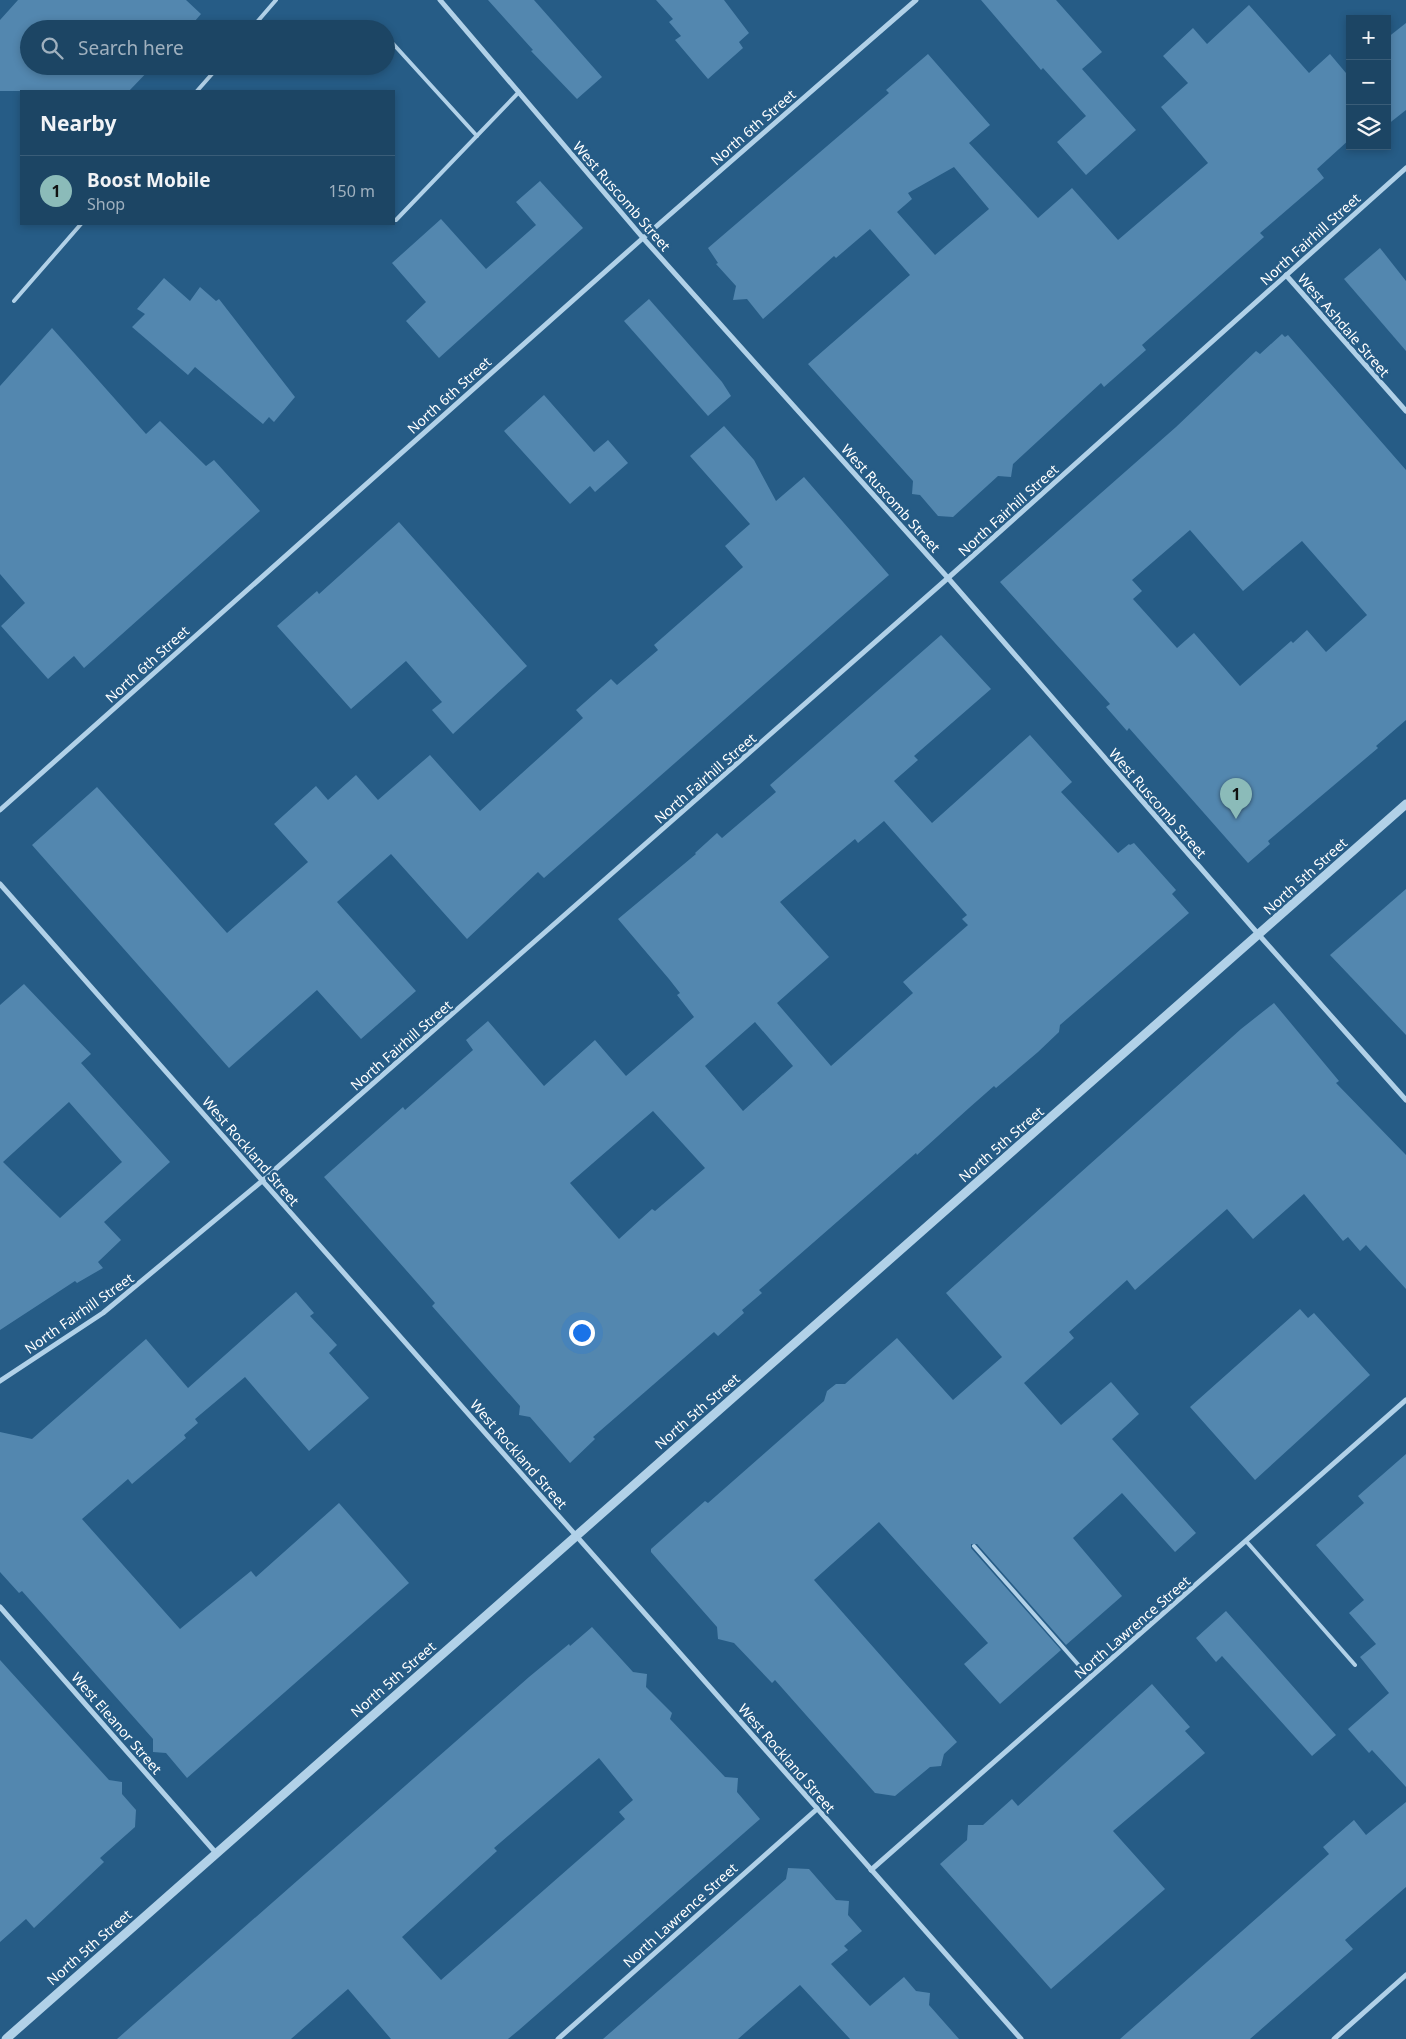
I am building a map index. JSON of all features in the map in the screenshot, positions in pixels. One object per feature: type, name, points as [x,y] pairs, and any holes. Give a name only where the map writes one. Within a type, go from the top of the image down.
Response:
[{"type":"street","name":"West Ruscomb Street","points":[[440,0],[643,238],[948,578],[1259,935],[1406,1100]]},
{"type":"street","name":"North 6th Street","points":[[0,810],[643,238],[916,0]]},
{"type":"street","name":"North Fairhill Street","points":[[0,1381],[103,1313],[262,1181],[948,578],[1406,168]]},
{"type":"street","name":"West Ashdale Street","points":[[1286,275],[1406,411]]},
{"type":"street","name":"North 5th Street","points":[[6,2039],[1406,804]]},
{"type":"street","name":"West Rockland Street","points":[[0,884],[1018,2038]]},
{"type":"street","name":"North Lawrence Street","points":[[871,1870],[1406,1400]]},
{"type":"street","name":"West Eleanor Street","points":[[0,1607],[216,1853]]},
{"type":"street","name":"North Lawrence Street","points":[[558,2039],[817,1809]]},
{"type":"street","points":[[1334,2039],[1406,1975]]},
{"type":"lane","points":[[259,20],[276,0]]},
{"type":"lane","points":[[395,46],[477,136]]},
{"type":"lane","points":[[198,90],[210,75]]},
{"type":"lane","points":[[396,220],[519,92]]},
{"type":"lane","points":[[14,301],[80,225]]},
{"type":"lane","points":[[1246,1541],[1355,1665]]},
{"type":"lane","points":[[974,1546],[1090,1678]]},
{"type":"building","points":[[18,0],[186,0],[201,14],[196,20],[20,20],[20,75],[144,75],[130,90],[0,91],[0,20]]},
{"type":"building","points":[[488,0],[534,0],[602,77],[577,99],[531,51],[533,50]]},
{"type":"building","points":[[656,0],[724,0],[749,33],[739,42],[743,48],[708,79],[675,40],[681,36],[669,22],[673,19]]},
{"type":"building","points":[[981,0],[1056,0],[1102,52],[1082,69],[1136,130],[1086,175],[1057,142],[1086,116],[1043,68],[1041,70]]},
{"type":"building","points":[[1249,5],[1309,73],[1330,54],[1346,73],[1346,143],[1317,169],[1324,178],[1260,233],[1264,237],[1142,345],[1146,350],[1104,387],[1101,383],[1013,464],[1011,477],[998,476],[953,517],[938,516],[920,495],[912,494],[913,481],[808,364],[910,275],[870,229],[836,258],[834,256],[763,319],[747,299],[733,300],[736,286],[716,264],[718,263],[708,248],[889,93],[886,90],[928,54],[990,125],[969,143],[1038,218],[1072,188],[1118,240],[1208,163],[1161,107],[1188,83],[1163,56],[1193,28],[1207,44]],"holes":[[[954,167],[989,209],[935,255],[897,212],[912,199],[908,193]]]},
{"type":"building","points":[[1406,23],[1406,110],[1391,122],[1391,60],[1391,35]]},
{"type":"building","points":[[540,181],[583,228],[439,358],[406,321],[426,302],[392,263],[441,219],[486,269],[536,225],[516,202]]},
{"type":"building","points":[[1380,248],[1406,281],[1406,351],[1344,279]]},
{"type":"building","points":[[164,278],[190,301],[200,287],[216,301],[219,299],[295,397],[274,422],[269,417],[263,424],[195,367],[188,375],[132,327],[145,314],[137,309]]},
{"type":"building","points":[[649,299],[722,382],[731,396],[708,416],[624,321]]},
{"type":"building","points":[[52,328],[146,434],[160,421],[206,466],[214,460],[260,511],[84,668],[74,656],[48,679],[1,626],[25,603],[0,574],[0,386]]},
{"type":"building","points":[[1282,334],[1285,337],[1288,335],[1406,470],[1406,720],[1376,746],[1378,748],[1268,841],[1270,844],[1248,863],[1129,728],[1127,731],[1106,707],[1110,704],[1000,582],[1176,427],[1256,351],[1260,354]],"holes":[[[1190,530],[1243,591],[1302,541],[1367,615],[1326,652],[1307,630],[1293,643],[1291,641],[1240,686],[1194,633],[1177,648],[1133,599],[1142,591],[1132,580]]]},
{"type":"building","points":[[544,395],[594,452],[608,440],[628,463],[595,492],[590,486],[570,504],[504,431]]},
{"type":"building","points":[[724,426],[754,460],[776,501],[804,477],[889,575],[544,878],[538,872],[467,939],[391,854],[337,902],[416,991],[361,1039],[317,990],[229,1068],[32,845],[97,787],[227,933],[308,862],[274,824],[316,786],[328,800],[356,775],[378,800],[430,755],[480,811],[583,718],[576,710],[611,679],[617,685],[658,650],[654,645],[743,567],[725,546],[750,524],[690,456]]},
{"type":"building","points":[[399,522],[527,666],[453,734],[432,710],[442,702],[406,661],[351,709],[277,626],[317,591],[319,594]]},
{"type":"building","points":[[941,635],[991,689],[914,756],[918,760],[894,781],[932,823],[1030,735],[1072,782],[1061,792],[1118,853],[1129,844],[1134,843],[1176,890],[1172,894],[1189,913],[1060,1025],[1059,1032],[1038,1052],[996,1088],[994,1086],[917,1155],[916,1153],[759,1290],[762,1293],[742,1310],[744,1313],[718,1336],[714,1332],[593,1437],[595,1439],[570,1463],[530,1417],[519,1415],[520,1406],[432,1306],[435,1303],[324,1177],[403,1107],[405,1110],[473,1050],[466,1040],[488,1021],[544,1086],[595,1040],[626,1076],[694,1017],[677,995],[680,993],[618,919],[696,854],[717,833],[722,838],[776,792],[770,785]],"holes":[[[884,821],[967,915],[962,919],[968,925],[903,982],[913,993],[831,1066],[777,1003],[829,957],[780,902],[855,839],[858,843]],[[755,1022],[793,1066],[743,1111],[705,1066]],[[653,1111],[705,1168],[655,1211],[652,1209],[619,1239],[570,1183]]]},
{"type":"building","points":[[1406,889],[1406,1035],[1330,955]]},
{"type":"building","points":[[24,984],[91,1054],[81,1063],[170,1162],[104,1222],[121,1240],[98,1262],[103,1268],[77,1283],[75,1281],[0,1330],[0,1005]],"holes":[[[69,1102],[122,1162],[60,1218],[3,1162]]]},
{"type":"building","points":[[1274,1003],[1339,1081],[1336,1083],[1406,1155],[1406,1289],[1366,1245],[1360,1251],[1348,1237],[1343,1241],[1304,1194],[1253,1239],[1227,1209],[1135,1290],[1127,1280],[1069,1332],[1074,1338],[1024,1383],[1061,1425],[1111,1382],[1139,1414],[1112,1439],[1196,1533],[1175,1552],[1122,1493],[1073,1538],[1122,1596],[1066,1645],[977,1544],[971,1544],[971,1548],[1061,1650],[1000,1704],[964,1664],[988,1643],[879,1522],[814,1580],[957,1742],[944,1754],[941,1766],[930,1767],[895,1796],[875,1793],[775,1680],[772,1683],[734,1643],[718,1639],[717,1627],[651,1552],[651,1549],[705,1501],[708,1503],[824,1401],[827,1391],[836,1384],[845,1384],[897,1338],[953,1400],[1002,1357],[946,1293],[1241,1029]]},
{"type":"building","points":[[296,1292],[314,1313],[310,1316],[337,1345],[329,1353],[369,1398],[309,1451],[245,1377],[195,1419],[198,1423],[184,1435],[186,1438],[132,1484],[128,1479],[82,1519],[180,1629],[251,1571],[256,1577],[339,1503],[409,1583],[187,1778],[166,1753],[153,1752],[153,1739],[22,1591],[19,1593],[0,1572],[0,1432],[32,1439],[146,1339],[188,1388]]},
{"type":"building","points":[[1300,1309],[1308,1318],[1314,1313],[1370,1375],[1255,1480],[1190,1407]]},
{"type":"building","points":[[1406,1454],[1406,1787],[1372,1750],[1369,1753],[1348,1729],[1389,1693],[1360,1657],[1376,1644],[1349,1613],[1364,1600],[1316,1545],[1364,1503],[1358,1496]]},
{"type":"building","points":[[1226,1611],[1336,1735],[1312,1756],[1222,1656],[1216,1662],[1196,1638]]},
{"type":"building","points":[[592,1627],[633,1672],[647,1674],[646,1687],[672,1713],[670,1719],[725,1777],[738,1778],[737,1792],[760,1819],[508,2039],[391,2039],[348,1989],[291,2039],[117,2039],[529,1677],[569,1644],[570,1646]],"holes":[[[599,1758],[633,1800],[619,1812],[625,1819],[441,1980],[402,1937],[497,1851],[494,1848]]]},
{"type":"building","points":[[0,1660],[109,1780],[122,1782],[122,1794],[136,1810],[135,1827],[100,1858],[104,1862],[34,1928],[26,1919],[0,1942]]},
{"type":"building","points":[[1152,1684],[1190,1727],[1185,1731],[1205,1753],[1113,1831],[1165,1889],[1051,1989],[940,1864],[967,1840],[968,1825],[983,1825],[1012,1799],[1018,1806]]},
{"type":"building","points":[[1406,1802],[1406,1887],[1345,1940],[1353,1949],[1250,2039],[1120,2039],[1329,1854],[1323,1847],[1354,1820],[1366,1835]]},
{"type":"building","points":[[788,1868],[809,1869],[836,1900],[849,1901],[848,1915],[862,1931],[844,1946],[848,1950],[831,1964],[870,2006],[904,1977],[916,1991],[930,1993],[929,2005],[959,2039],[850,2039],[800,1985],[738,2039],[603,2039],[786,1879]]},
{"type":"place","name":"Boost Mobile","points":[[1236,819]]}]
